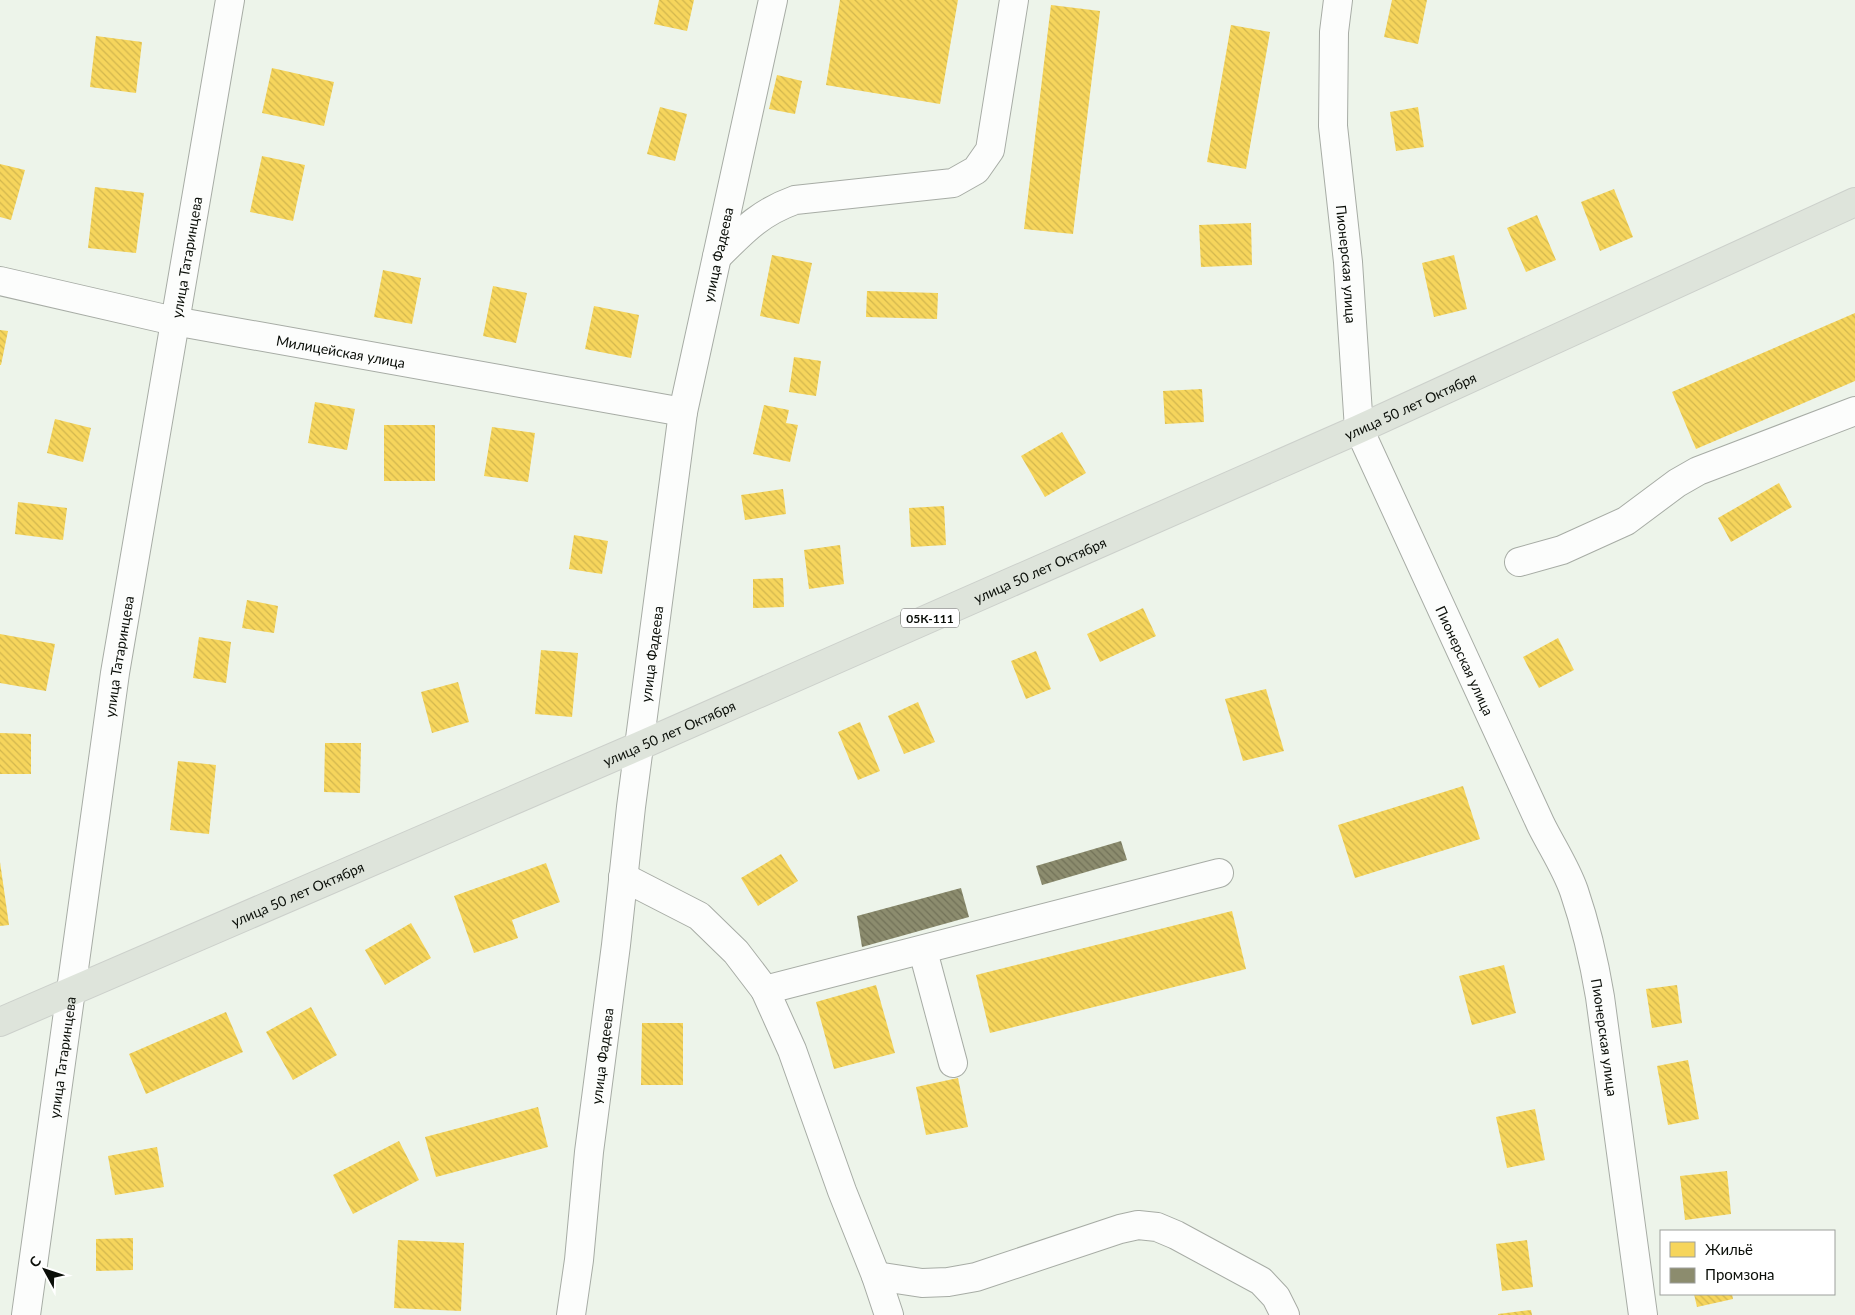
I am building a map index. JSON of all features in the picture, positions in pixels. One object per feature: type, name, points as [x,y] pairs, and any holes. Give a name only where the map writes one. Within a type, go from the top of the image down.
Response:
[{"type":"main road","name":"улица 50 лет Октября","points":[[0,1022],[639,746],[1359,429],[1855,202]]},
{"type":"street","name":"улица Татаринцева","points":[[26,1315],[115,673],[230,0]]},
{"type":"street","name":"улица Фадеева","points":[[571,1315],[639,746],[683,412],[773,0]]},
{"type":"street","points":[[717,257],[754,221],[776,207],[795,200],[953,183],[976,170],[990,150],[1014,0]]},
{"type":"street","name":"Пионерская улица","points":[[1338,0],[1334,32],[1332,126],[1348,262],[1359,429],[1576,898],[1593,956],[1600,997],[1643,1315]]},
{"type":"street","name":"Милицейская улица","points":[[0,281],[174,321],[683,412]]},
{"type":"street","points":[[1519,562],[1562,550],[1626,521],[1677,483],[1698,471],[1855,411]]},
{"type":"street","points":[[765,990],[1219,874]]},
{"type":"street","points":[[623,877],[699,916],[736,952],[765,990],[792,1050],[842,1191],[876,1276],[889,1315]]},
{"type":"street","points":[[923,951],[953,1063]]},
{"type":"street","points":[[876,1276],[922,1283],[948,1282],[976,1277],[1120,1229],[1138,1225],[1157,1227],[1176,1235],[1261,1281],[1276,1297],[1284,1315]]},
{"type":"building: Жильё","points":[[659,0],[694,0],[687,31],[654,24]]},
{"type":"building: Жильё","points":[[840,0],[958,0],[940,104],[826,85]]},
{"type":"building: Жильё","points":[[1392,0],[1427,0],[1418,44],[1384,37]]},
{"type":"building: Жильё","points":[[1051,5],[1100,11],[1073,234],[1024,229]]},
{"type":"building: Жильё","points":[[1231,25],[1270,32],[1246,169],[1207,162]]},
{"type":"building: Жильё","points":[[96,36],[142,42],[136,93],[90,87]]},
{"type":"building: Жильё","points":[[272,68],[334,82],[324,126],[262,113]]},
{"type":"building: Жильё","points":[[777,75],[802,81],[795,114],[769,109]]},
{"type":"building: Жильё","points":[[660,107],[687,114],[675,161],[647,154]]},
{"type":"building: Жильё","points":[[1418,107],[1424,147],[1396,151],[1390,112]]},
{"type":"building: Жильё","points":[[262,156],[305,165],[293,221],[250,212]]},
{"type":"building: Жильё","points":[[0,164],[25,170],[11,220],[0,217]]},
{"type":"building: Жильё","points":[[95,187],[144,193],[136,253],[88,248]]},
{"type":"building: Жильё","points":[[1614,189],[1633,237],[1600,251],[1581,202]]},
{"type":"building: Жильё","points":[[1537,215],[1556,260],[1526,272],[1507,228]]},
{"type":"building: Жильё","points":[[1251,223],[1252,265],[1201,267],[1199,225]]},
{"type":"building: Жильё","points":[[772,255],[812,263],[799,324],[760,316]]},
{"type":"building: Жильё","points":[[1454,255],[1467,309],[1434,317],[1422,263]]},
{"type":"building: Жильё","points":[[383,270],[421,278],[412,324],[374,317]]},
{"type":"building: Жильё","points":[[493,286],[527,293],[516,343],[483,336]]},
{"type":"building: Жильё","points":[[867,291],[938,293],[937,319],[866,317]]},
{"type":"building: Жильё","points":[[594,306],[639,315],[631,358],[585,349]]},
{"type":"building: Жильё","points":[[1855,313],[1855,381],[1696,449],[1672,392]]},
{"type":"building: Жильё","points":[[0,330],[8,331],[1,365],[0,365]]},
{"type":"building: Жильё","points":[[794,357],[821,361],[816,396],[789,392]]},
{"type":"building: Жильё","points":[[1202,389],[1204,422],[1165,424],[1163,391]]},
{"type":"building: Жильё","points":[[315,402],[355,409],[347,450],[308,443]]},
{"type":"building: Жильё","points":[[764,405],[789,410],[786,423],[798,425],[790,462],[753,454]]},
{"type":"building: Жильё","points":[[55,419],[91,428],[83,462],[47,453]]},
{"type":"building: Жильё","points":[[384,425],[435,425],[435,481],[384,481]]},
{"type":"building: Жильё","points":[[492,427],[535,433],[528,482],[484,476]]},
{"type":"building: Жильё","points":[[1062,432],[1086,473],[1045,497],[1021,456]]},
{"type":"building: Жильё","points":[[1779,483],[1792,507],[1731,542],[1718,518]]},
{"type":"building: Жильё","points":[[783,489],[786,514],[745,520],[741,495]]},
{"type":"building: Жильё","points":[[18,502],[67,508],[63,540],[15,534]]},
{"type":"building: Жильё","points":[[944,506],[946,545],[911,547],[909,508]]},
{"type":"building: Жильё","points":[[574,535],[608,541],[602,574],[569,569]]},
{"type":"building: Жильё","points":[[840,545],[844,584],[809,589],[804,550]]},
{"type":"building: Жильё","points":[[783,578],[784,607],[753,608],[753,579]]},
{"type":"building: Жильё","points":[[247,600],[278,606],[274,633],[242,628]]},
{"type":"building: Жильё","points":[[1143,608],[1156,636],[1100,662],[1087,634]]},
{"type":"building: Жильё","points":[[0,634],[55,644],[46,691],[0,683]]},
{"type":"building: Жильё","points":[[199,637],[231,642],[226,683],[193,678]]},
{"type":"building: Жильё","points":[[1558,638],[1574,670],[1539,688],[1523,657]]},
{"type":"building: Жильё","points":[[541,650],[578,653],[572,717],[535,714]]},
{"type":"building: Жильё","points":[[1036,651],[1051,689],[1026,699],[1011,661]]},
{"type":"building: Жильё","points":[[458,682],[469,722],[432,733],[421,692]]},
{"type":"building: Жильё","points":[[1266,689],[1284,751],[1243,761],[1225,699]]},
{"type":"building: Жильё","points":[[918,702],[935,742],[904,754],[888,716]]},
{"type":"building: Жильё","points":[[860,722],[880,771],[858,780],[838,732]]},
{"type":"building: Жильё","points":[[0,733],[31,734],[31,774],[0,774]]},
{"type":"building: Жильё","points":[[325,743],[361,743],[360,793],[324,792]]},
{"type":"building: Жильё","points":[[178,761],[216,765],[209,834],[170,830]]},
{"type":"building: Жильё","points":[[1463,786],[1480,839],[1355,878],[1338,825]]},
{"type":"building: Жильё","points":[[781,854],[798,881],[758,906],[741,878]]},
{"type":"building: Жильё","points":[[0,862],[9,925],[0,926]]},
{"type":"building: Жильё","points":[[546,863],[560,902],[512,920],[518,938],[474,953],[454,896]]},
{"type":"building: Жильё","points":[[1232,911],[1246,969],[990,1033],[976,975]]},
{"type":"building: Жильё","points":[[411,923],[431,958],[385,985],[365,950]]},
{"type":"building: Жильё","points":[[1504,965],[1516,1013],[1472,1025],[1459,976]]},
{"type":"building: Жильё","points":[[876,985],[895,1053],[834,1069],[816,1002]]},
{"type":"building: Жильё","points":[[1677,985],[1682,1023],[1652,1028],[1646,989]]},
{"type":"building: Жильё","points":[[311,1007],[337,1055],[293,1080],[266,1032]]},
{"type":"building: Жильё","points":[[226,1012],[243,1052],[146,1094],[129,1054]]},
{"type":"building: Жильё","points":[[642,1023],[683,1023],[683,1085],[641,1085]]},
{"type":"building: Жильё","points":[[1688,1060],[1699,1119],[1668,1125],[1657,1066]]},
{"type":"building: Жильё","points":[[958,1078],[968,1127],[926,1135],[916,1087]]},
{"type":"building: Жильё","points":[[538,1107],[548,1147],[436,1177],[425,1137]]},
{"type":"building: Жильё","points":[[1535,1109],[1545,1160],[1507,1168],[1496,1117]]},
{"type":"building: Жильё","points":[[399,1141],[419,1180],[353,1214],[333,1175]]},
{"type":"building: Жильё","points":[[157,1147],[164,1187],[115,1195],[108,1156]]},
{"type":"building: Жильё","points":[[1727,1171],[1731,1214],[1685,1220],[1680,1176]]},
{"type":"building: Жильё","points":[[133,1238],[133,1270],[96,1271],[96,1239]]},
{"type":"building: Жильё","points":[[398,1240],[464,1243],[461,1311],[394,1308]]},
{"type":"building: Жильё","points":[[1527,1240],[1533,1287],[1502,1291],[1496,1244]]},
{"type":"building: Жильё","points":[[1694,1295],[1732,1295],[1733,1299],[1697,1307]]},
{"type":"building: Жильё","points":[[1531,1310],[1532,1315],[1498,1315],[1498,1314]]},
{"type":"building: Промзона","points":[[1121,841],[1127,860],[1042,885],[1036,866]]},
{"type":"building: Промзона","points":[[961,888],[969,917],[862,947],[857,916]]}]
